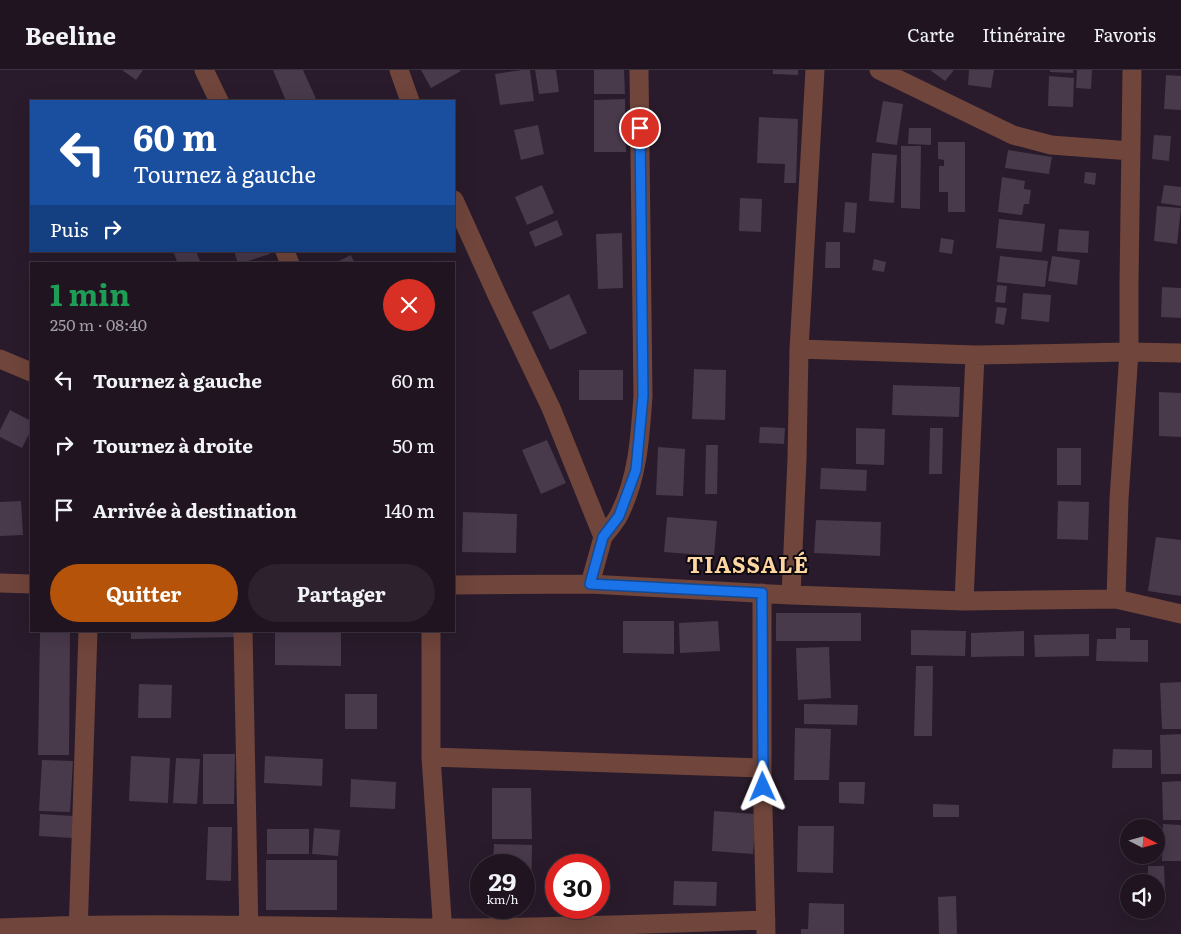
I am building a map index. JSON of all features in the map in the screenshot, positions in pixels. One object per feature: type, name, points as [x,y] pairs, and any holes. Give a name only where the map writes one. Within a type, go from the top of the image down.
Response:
[{"type":"street","points":[[204,70],[219,100]]},
{"type":"street","points":[[399,70],[410,100]]},
{"type":"street","points":[[590,584],[603,537],[619,516],[636,470],[640,435],[643,396],[639,70]]},
{"type":"street","points":[[791,595],[797,459],[798,349],[815,70]]},
{"type":"street","points":[[879,70],[1013,135],[1051,145],[1130,151]]},
{"type":"street","points":[[1116,599],[1119,499],[1129,352],[1132,70]]},
{"type":"street","points":[[455,202],[497,296],[551,408],[603,537]]},
{"type":"street","points":[[798,349],[975,355],[1129,352],[1181,353]]},
{"type":"street","points":[[964,601],[975,355]]},
{"type":"street","points":[[0,359],[30,372]]},
{"type":"street","points":[[0,584],[30,584]]},
{"type":"street","points":[[455,585],[590,584],[791,595],[964,601],[1116,599],[1181,614]]},
{"type":"street","points":[[0,928],[443,931],[766,927],[762,768],[762,593]]},
{"type":"street","points":[[78,929],[88,632]]},
{"type":"street","points":[[243,632],[250,929]]},
{"type":"street","points":[[431,632],[431,756],[443,931]]},
{"type":"street","points":[[431,756],[762,768]]},
{"type":"building","points":[[122,70],[143,70],[136,80]]},
{"type":"building","points":[[273,70],[303,70],[317,100],[286,100]]},
{"type":"building","points":[[421,70],[460,70],[461,71],[431,88]]},
{"type":"building","points":[[530,70],[534,101],[500,105],[495,74]]},
{"type":"building","points":[[535,70],[556,70],[559,92],[539,94]]},
{"type":"building","points":[[594,70],[624,70],[625,94],[594,94]]},
{"type":"building","points":[[773,70],[798,70],[798,75],[773,74]]},
{"type":"building","points":[[930,70],[954,70],[945,81]]},
{"type":"building","points":[[969,70],[994,70],[991,88],[968,85]]},
{"type":"building","points":[[1050,70],[1073,70],[1073,73],[1050,72]]},
{"type":"building","points":[[1077,70],[1092,70],[1091,89],[1076,88]]},
{"type":"building","points":[[1166,75],[1181,76],[1181,110],[1164,109]]},
{"type":"building","points":[[1049,76],[1074,78],[1073,107],[1048,106]]},
{"type":"building","points":[[625,99],[626,152],[594,152],[594,100]]},
{"type":"building","points":[[883,101],[903,104],[897,145],[876,142]]},
{"type":"building","points":[[759,117],[798,119],[796,183],[784,183],[785,164],[757,163]]},
{"type":"building","points":[[538,125],[544,154],[521,160],[514,130]]},
{"type":"building","points":[[909,128],[931,128],[931,145],[908,144]]},
{"type":"building","points":[[1154,135],[1171,136],[1169,161],[1152,159]]},
{"type":"building","points":[[938,142],[965,142],[965,212],[948,212],[948,192],[939,192],[939,166],[944,166],[944,160],[938,159]]},
{"type":"building","points":[[901,146],[921,146],[920,209],[901,208]]},
{"type":"building","points":[[1008,150],[1052,157],[1049,174],[1005,168]]},
{"type":"building","points":[[872,153],[897,155],[894,203],[869,201]]},
{"type":"building","points":[[1085,172],[1096,173],[1095,185],[1084,183]]},
{"type":"building","points":[[1002,177],[1025,181],[1024,189],[1031,190],[1029,204],[1024,204],[1022,215],[998,212]]},
{"type":"building","points":[[542,185],[554,213],[527,225],[515,197]]},
{"type":"building","points":[[1164,185],[1181,187],[1181,206],[1161,203]]},
{"type":"building","points":[[740,198],[762,199],[761,232],[739,231]]},
{"type":"building","points":[[845,202],[857,203],[855,233],[843,232]]},
{"type":"building","points":[[1157,206],[1181,208],[1177,244],[1154,241]]},
{"type":"building","points":[[999,219],[1045,224],[1042,252],[996,248]]},
{"type":"building","points":[[557,220],[563,235],[535,247],[529,232]]},
{"type":"building","points":[[1059,229],[1089,231],[1088,253],[1057,251]]},
{"type":"building","points":[[622,233],[623,288],[598,289],[596,234]]},
{"type":"building","points":[[941,238],[954,240],[952,254],[939,252]]},
{"type":"building","points":[[826,242],[840,242],[840,268],[825,268]]},
{"type":"building","points":[[173,252],[196,252],[200,262],[177,262]]},
{"type":"building","points":[[234,252],[269,252],[270,254],[244,262],[237,262]]},
{"type":"building","points":[[351,255],[354,262],[337,262]]},
{"type":"building","points":[[1000,256],[1048,261],[1045,287],[997,282]]},
{"type":"building","points":[[1052,256],[1080,260],[1077,285],[1048,281]]},
{"type":"building","points":[[874,259],[886,262],[884,272],[872,270]]},
{"type":"building","points":[[997,285],[1007,286],[1005,303],[995,302]]},
{"type":"building","points":[[1162,287],[1181,288],[1181,318],[1161,317]]},
{"type":"building","points":[[1023,293],[1051,295],[1049,322],[1021,319]]},
{"type":"building","points":[[569,294],[587,333],[550,350],[532,312]]},
{"type":"building","points":[[997,307],[1007,308],[1004,325],[995,323]]},
{"type":"building","points":[[694,369],[726,370],[725,420],[692,419]]},
{"type":"building","points":[[579,370],[623,370],[623,400],[579,400]]},
{"type":"building","points":[[893,385],[960,387],[959,417],[892,415]]},
{"type":"building","points":[[1159,392],[1181,393],[1181,437],[1159,436]]},
{"type":"building","points":[[10,410],[30,420],[30,432],[22,448],[0,437],[0,430]]},
{"type":"building","points":[[760,427],[785,428],[784,444],[759,443]]},
{"type":"building","points":[[856,428],[885,429],[884,465],[856,464]]},
{"type":"building","points":[[930,428],[943,428],[942,474],[929,474]]},
{"type":"building","points":[[547,440],[566,483],[541,494],[522,450]]},
{"type":"building","points":[[706,445],[718,445],[717,494],[705,494]]},
{"type":"building","points":[[658,447],[685,449],[683,496],[656,495]]},
{"type":"building","points":[[1057,448],[1081,448],[1081,485],[1057,485]]},
{"type":"building","points":[[821,468],[867,470],[866,491],[820,489]]},
{"type":"building","points":[[21,501],[23,535],[0,536],[0,502]]},
{"type":"building","points":[[1058,501],[1089,502],[1088,540],[1057,539]]},
{"type":"building","points":[[463,512],[517,514],[516,553],[462,552]]},
{"type":"building","points":[[667,517],[717,521],[714,556],[664,552]]},
{"type":"building","points":[[816,520],[881,522],[880,556],[814,553]]},
{"type":"building","points":[[1156,537],[1181,540],[1181,596],[1148,591]]},
{"type":"building","points":[[776,613],[861,613],[861,641],[776,641]]},
{"type":"building","points":[[623,621],[674,621],[674,654],[623,653]]},
{"type":"building","points":[[718,621],[720,651],[680,653],[679,623]]},
{"type":"building","points":[[1116,628],[1130,628],[1130,640],[1148,640],[1148,662],[1096,661],[1097,639],[1116,639]]},
{"type":"building","points":[[911,630],[966,631],[965,656],[911,655]]},
{"type":"building","points":[[1024,631],[1024,656],[971,657],[971,633]]},
{"type":"building","points":[[40,632],[70,632],[69,755],[38,755]]},
{"type":"building","points":[[131,632],[237,632],[237,637],[131,639]]},
{"type":"building","points":[[275,632],[341,632],[341,666],[275,665]]},
{"type":"building","points":[[1089,634],[1089,656],[1035,657],[1034,635]]},
{"type":"building","points":[[829,647],[831,698],[798,700],[796,648]]},
{"type":"building","points":[[916,666],[933,666],[932,736],[914,736]]},
{"type":"building","points":[[1181,682],[1181,729],[1162,729],[1160,683]]},
{"type":"building","points":[[139,684],[172,685],[171,718],[138,718]]},
{"type":"building","points":[[345,694],[377,694],[377,729],[345,729]]},
{"type":"building","points":[[804,704],[858,705],[857,725],[804,724]]},
{"type":"building","points":[[795,728],[831,729],[829,780],[794,780]]},
{"type":"building","points":[[1181,734],[1181,774],[1161,774],[1160,735]]},
{"type":"building","points":[[1113,749],[1152,750],[1152,768],[1112,768]]},
{"type":"building","points":[[203,754],[235,754],[234,804],[203,804]]},
{"type":"building","points":[[131,756],[170,758],[168,803],[129,801]]},
{"type":"building","points":[[265,756],[323,759],[322,786],[264,783]]},
{"type":"building","points":[[176,758],[200,759],[197,804],[173,803]]},
{"type":"building","points":[[42,760],[73,761],[70,812],[39,811]]},
{"type":"building","points":[[351,779],[396,782],[395,809],[350,807]]},
{"type":"building","points":[[1181,781],[1181,820],[1163,819],[1162,782]]},
{"type":"building","points":[[839,782],[865,782],[864,804],[839,803]]},
{"type":"building","points":[[492,788],[531,788],[532,839],[492,839]]},
{"type":"building","points":[[933,804],[959,805],[959,817],[933,817]]},
{"type":"building","points":[[714,811],[756,814],[753,854],[712,851]]},
{"type":"building","points":[[40,814],[73,816],[72,838],[39,836]]},
{"type":"building","points":[[1165,824],[1181,825],[1181,861],[1165,861]]},
{"type":"building","points":[[798,826],[834,826],[833,873],[797,872]]},
{"type":"building","points":[[208,827],[232,827],[231,881],[206,880]]},
{"type":"building","points":[[314,828],[340,830],[338,856],[312,854]]},
{"type":"building","points":[[267,829],[309,829],[309,854],[267,854]]},
{"type":"building","points":[[494,844],[532,845],[532,854],[494,854]]},
{"type":"building","points":[[266,860],[337,860],[337,910],[266,910]]},
{"type":"building","points":[[1148,866],[1164,866],[1164,874],[1148,874]]},
{"type":"building","points":[[674,881],[717,882],[716,906],[673,905]]},
{"type":"building","points":[[956,896],[957,934],[939,934],[938,897]]},
{"type":"building","points":[[809,903],[844,904],[844,934],[801,934],[801,929],[808,929]]},
{"type":"district","name":"TIASSALÉ","points":[[748,563]]},
{"type":"route","points":[[640,128],[643,396],[640,435],[636,470],[619,516],[603,537],[590,584],[762,593],[763,787]]}]
